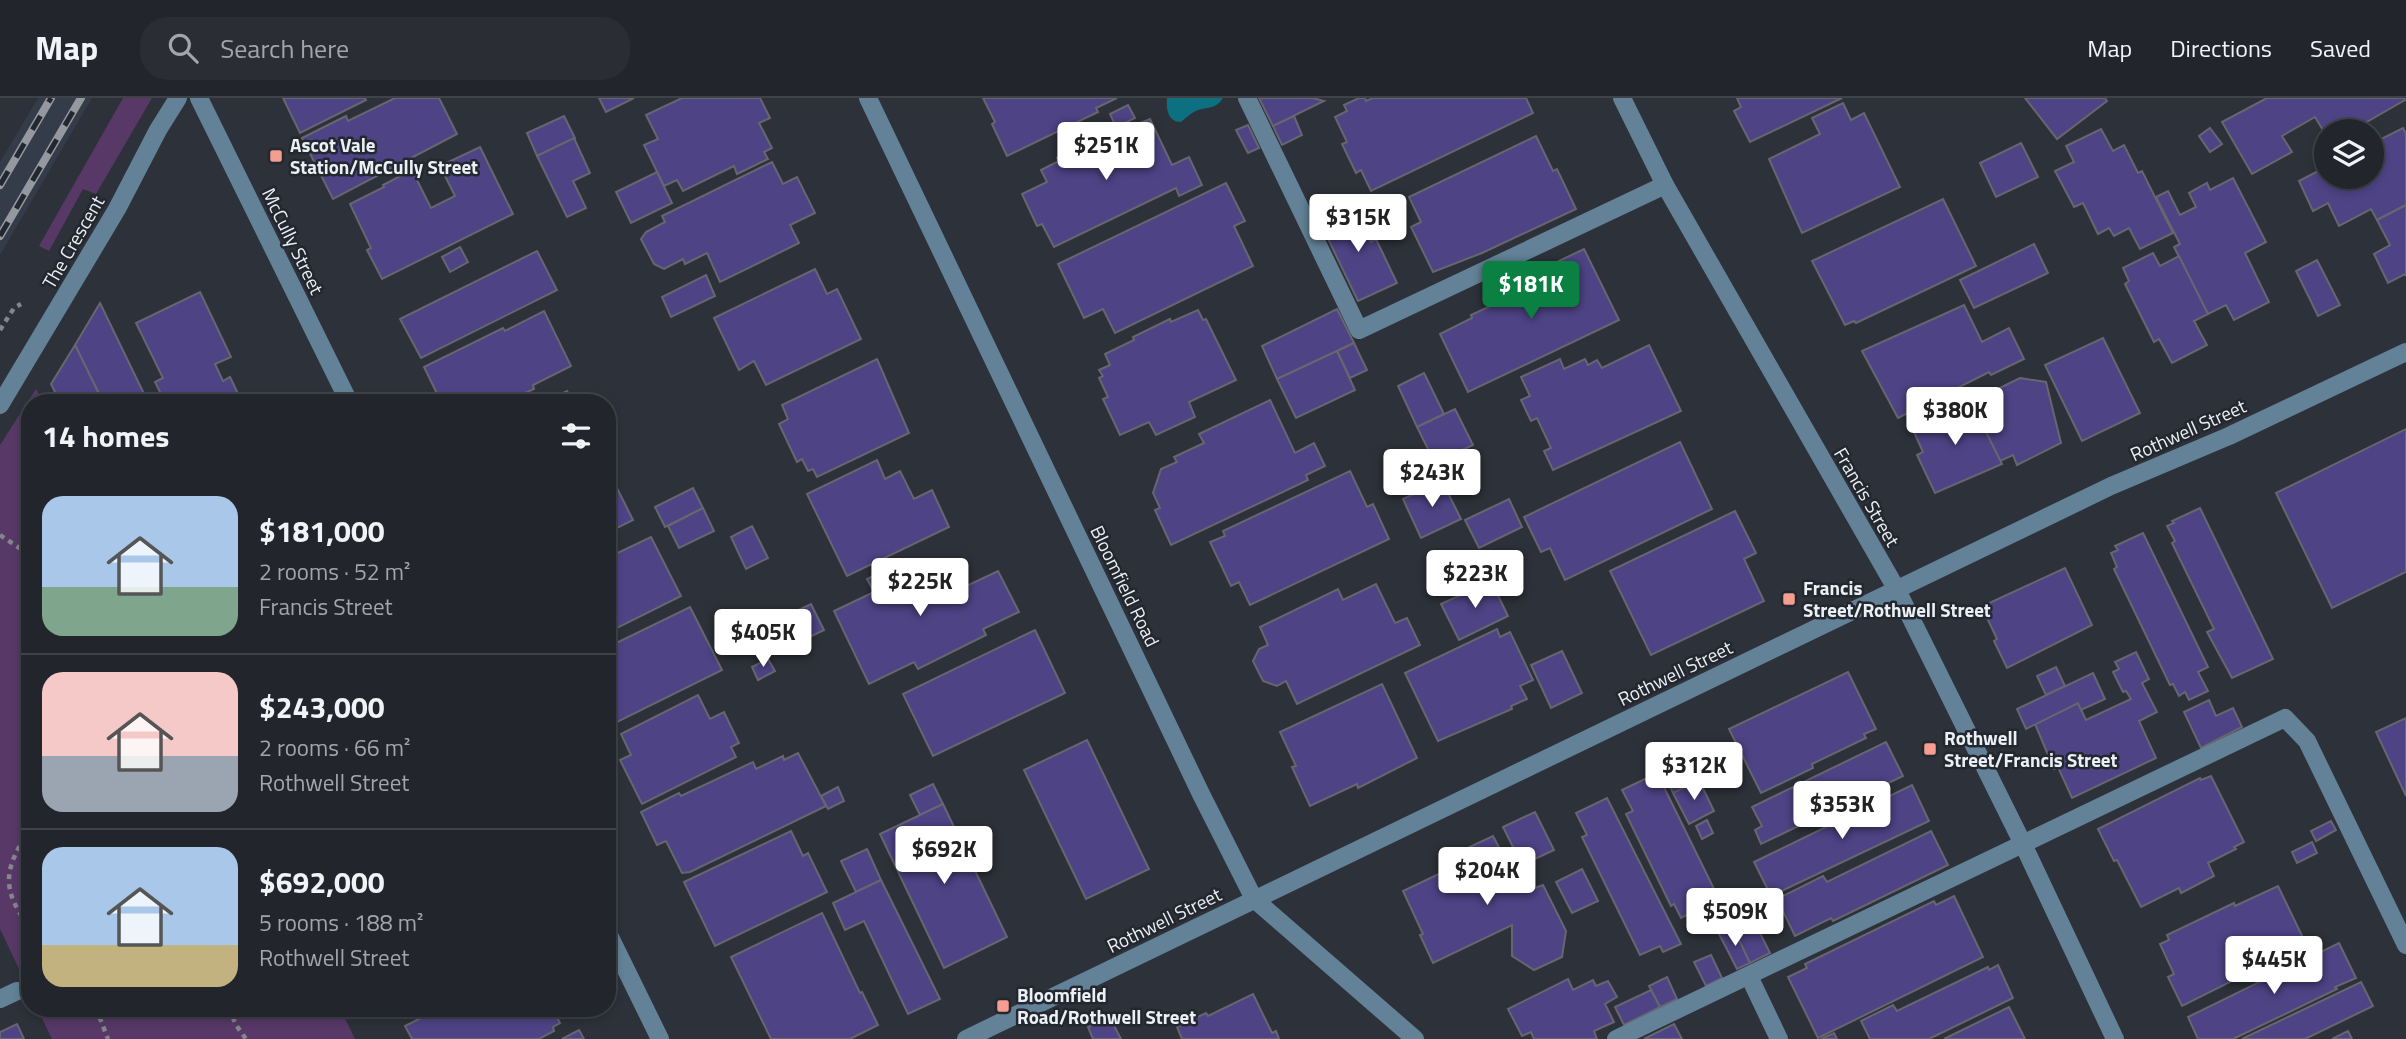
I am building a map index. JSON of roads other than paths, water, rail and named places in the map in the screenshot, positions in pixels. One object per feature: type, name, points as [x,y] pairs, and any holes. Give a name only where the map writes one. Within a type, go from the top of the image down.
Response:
[{"type":"street","name":"The Crescent","points":[[0,405],[110,220],[178,98]]},
{"type":"street","name":"McCully Street","points":[[199,98],[345,394]]},
{"type":"street","name":"Bloomfield Road","points":[[868,98],[1201,794],[1254,899],[1415,1039]]},
{"type":"street","points":[[1247,98],[1359,330],[1664,185]]},
{"type":"street","name":"Francis Street","points":[[1622,98],[1664,185],[1897,590],[2023,844],[2115,1039]]},
{"type":"street","name":"Rothwell Street","points":[[966,1039],[2111,486],[2229,436],[2406,352]]},
{"type":"street","points":[[1616,1039],[2285,718],[2307,741],[2406,945]]},
{"type":"street","points":[[616,949],[660,1039]]},
{"type":"street","points":[[1749,976],[1779,1039]]},
{"type":"street","points":[[0,999],[18,991]]},
{"type":"water","points":[[1167,98],[1223,98],[1216,105],[1196,111],[1181,122],[1171,117]]},
{"type":"railway","points":[[0,185],[51,98]]},
{"type":"railway","points":[[0,236],[81,98]]},
{"type":"place","name":"Ascot Vale Station/McCully Street","points":[[276,156]]},
{"type":"place","name":"Francis Street/Rothwell Street","points":[[1789,599]]},
{"type":"place","name":"Rothwell Street/Francis Street","points":[[1930,749]]},
{"type":"place","name":"Bloomfield Road/Rothwell Street","points":[[1003,1006]]}]
